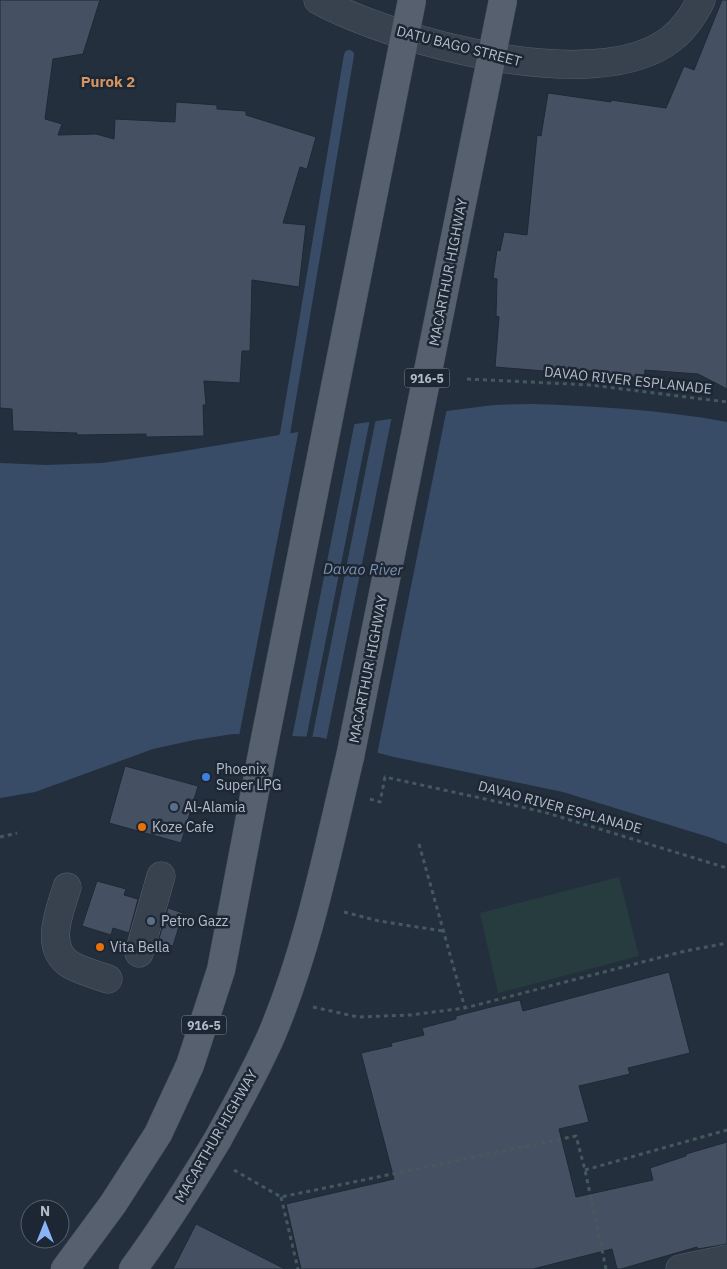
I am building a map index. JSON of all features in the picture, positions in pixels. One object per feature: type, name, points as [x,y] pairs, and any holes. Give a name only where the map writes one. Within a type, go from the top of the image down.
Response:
[{"type":"main road","name":"916-5","points":[[66,1269],[113,1204],[158,1134],[190,1065],[221,970],[263,748],[412,0]]},
{"type":"main road","name":"MACARTHUR HIGHWAY","points":[[133,1269],[160,1233],[248,1086],[272,1034],[302,946],[350,757],[503,0]]},
{"type":"street","name":"DATU BAGO STREET","points":[[318,0],[340,12],[421,39],[500,58],[554,65],[608,64],[652,50],[671,40],[695,12],[701,0]]},
{"type":"street","points":[[139,953],[161,876]]},
{"type":"street","points":[[67,886],[56,932],[59,953],[64,960],[73,966],[108,979]]},
{"type":"street","points":[[680,1269],[727,1259]]},
{"type":"path","name":"DAVAO RIVER ESPLANADE","points":[[467,378],[590,386],[727,402]]},
{"type":"path","name":"DAVAO RIVER ESPLANADE","points":[[380,802],[385,777],[544,812],[727,868]]},
{"type":"path","points":[[0,837],[17,833]]},
{"type":"path","points":[[419,844],[465,1008]]},
{"type":"path","points":[[336,910],[379,921],[443,932]]},
{"type":"path","points":[[308,1006],[358,1017],[411,1015],[465,1008],[685,951],[727,943]]},
{"type":"path","points":[[585,1170],[727,1130]]},
{"type":"path","points":[[232,1169],[281,1197],[576,1136],[606,1269]]},
{"type":"path","points":[[281,1197],[298,1269]]},
{"type":"green space","points":[[619,877],[639,956],[498,993],[480,913]]},
{"type":"water","name":"Davao River","points":[[531,404],[629,409],[679,414],[727,422],[727,844],[563,792],[394,757],[319,737],[233,734],[194,740],[153,749],[35,792],[0,798],[0,463],[46,465],[102,463],[454,410],[494,405]]},
{"type":"pier","points":[[447,408],[377,755],[326,741],[392,416]]},
{"type":"pier","points":[[376,418],[312,739],[306,739],[370,419]]},
{"type":"pier","points":[[355,421],[292,738],[239,736],[299,429]]},
{"type":"building","points":[[0,0],[100,0],[83,54],[53,59],[45,119],[62,124],[58,135],[96,134],[114,139],[115,119],[175,122],[176,102],[217,105],[217,109],[246,111],[246,115],[316,137],[307,169],[300,167],[283,223],[306,225],[299,287],[252,280],[250,351],[242,351],[240,383],[204,381],[206,405],[203,405],[204,436],[146,437],[146,434],[77,435],[77,433],[13,431],[12,409],[0,408]]},
{"type":"building","points":[[722,0],[727,0],[727,389],[698,374],[645,370],[644,379],[569,368],[569,373],[495,367],[499,317],[496,316],[497,279],[493,278],[497,250],[500,251],[504,232],[527,235],[537,135],[541,136],[548,93],[666,108],[684,66],[694,70]]},
{"type":"building","points":[[125,766],[198,786],[181,843],[109,823]]},
{"type":"building","points":[[97,881],[126,889],[124,895],[138,899],[129,933],[113,928],[111,935],[82,926]]},
{"type":"building","points":[[168,908],[183,913],[173,946],[158,942]]},
{"type":"building","points":[[669,972],[690,1053],[628,1068],[630,1074],[579,1086],[589,1122],[559,1129],[576,1197],[653,1180],[650,1168],[686,1156],[686,1154],[727,1142],[727,1244],[698,1249],[697,1247],[621,1269],[617,1269],[612,1249],[533,1269],[301,1269],[286,1204],[394,1179],[361,1053],[392,1046],[391,1043],[424,1035],[422,1028],[456,1019],[456,1016],[520,1000],[523,1011]]},
{"type":"building","points":[[196,1224],[285,1269],[173,1269]]},
{"type":"waterway","points":[[281,445],[285,434],[349,55]]},
{"type":"place","name":"Phoenix Super LPG","points":[[206,777]]},
{"type":"place","name":"Al-Alamia","points":[[174,807]]},
{"type":"place","name":"Koze Cafe","points":[[142,827]]},
{"type":"place","name":"Petro Gazz","points":[[151,921]]},
{"type":"place","name":"Vita Bella","points":[[100,947]]},
{"type":"district","name":"Purok 2","points":[[108,81]]}]
